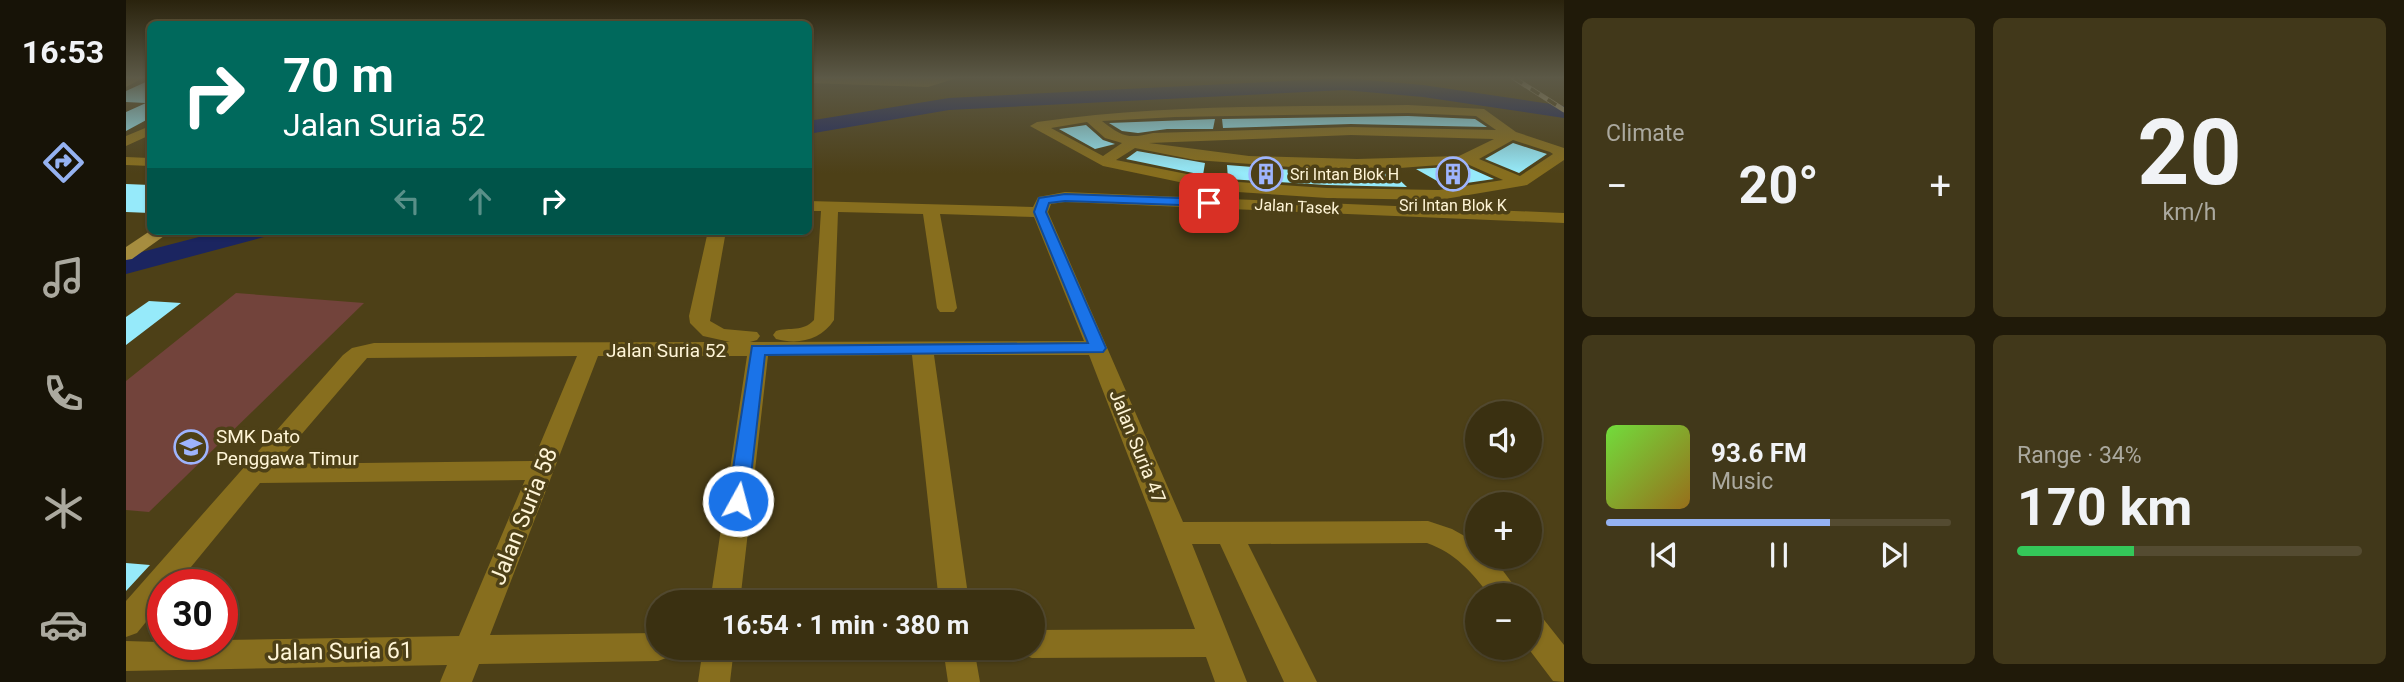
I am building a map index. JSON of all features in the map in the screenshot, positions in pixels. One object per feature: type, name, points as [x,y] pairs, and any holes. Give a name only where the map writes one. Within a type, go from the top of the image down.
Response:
[{"type":"main road","points":[[126,255],[156,235]]},
{"type":"street","points":[[1325,110],[1351,131]]},
{"type":"street","points":[[1103,162],[1132,143],[1153,137],[1351,131],[1511,135],[1563,154],[1521,182],[1439,195],[1345,194],[1222,186],[1103,162],[1039,130],[1037,126],[1090,118],[1175,113],[1339,110]]},
{"type":"street","points":[[1409,110],[1436,132]]},
{"type":"street","points":[[1428,110],[1479,112],[1511,135]]},
{"type":"street","points":[[1252,111],[1273,133]]},
{"type":"street","points":[[1175,113],[1198,135]]},
{"type":"street","points":[[1090,118],[1101,130],[1132,143],[1216,158],[1312,165],[1396,164],[1467,159],[1511,135]]},
{"type":"street","points":[[126,142],[147,132]]},
{"type":"street","points":[[1311,132],[1347,164]]},
{"type":"street","points":[[126,149],[147,150]]},
{"type":"street","points":[[1216,158],[1222,186],[1233,204]]},
{"type":"street","points":[[1467,159],[1521,182]]},
{"type":"street","points":[[126,161],[147,162]]},
{"type":"street","points":[[1396,164],[1439,195]]},
{"type":"street","points":[[1312,165],[1345,194]]},
{"type":"street","name":"Jalan Tasek","points":[[1040,212],[1044,201],[1054,198],[1564,218]]},
{"type":"street","points":[[812,206],[1040,212]]},
{"type":"street","points":[[716,235],[699,316],[700,323],[729,343],[807,335],[818,329],[824,320],[830,206]]},
{"type":"street","points":[[931,209],[947,308]]},
{"type":"street","name":"Jalan Suria 47","points":[[1040,212],[1174,533],[1231,682]]},
{"type":"street","name":"Jalan Suria 52","points":[[256,474],[351,360],[360,353],[374,349],[590,350],[729,343],[758,350],[1098,348]]},
{"type":"street","points":[[922,349],[952,590]]},
{"type":"street","name":"Jalan Suria 58","points":[[456,682],[590,350]]},
{"type":"street","points":[[727,590],[758,350]]},
{"type":"street","points":[[126,623],[256,474],[541,470]]},
{"type":"street","points":[[1228,532],[1301,682]]},
{"type":"street","points":[[1174,533],[1428,532],[1454,540],[1474,555],[1496,583]]},
{"type":"street","points":[[1542,642],[1564,670]]},
{"type":"street","points":[[1045,644],[1216,643]]},
{"type":"street","name":"Jalan Suria 61","points":[[126,656],[646,647]]},
{"type":"street","points":[[714,682],[717,660]]},
{"type":"street","points":[[961,660],[964,682]]},
{"type":"shaded area","points":[[236,293],[364,303],[149,512],[126,510],[126,381]]},
{"type":"building","points":[[147,110],[147,120],[126,131],[126,112]]},
{"type":"building","points":[[1408,116],[1475,119],[1487,127],[1351,124],[1223,128],[1222,119]]},
{"type":"building","points":[[1215,119],[1213,129],[1167,129],[1138,133],[1122,131],[1109,123]]},
{"type":"building","points":[[1086,125],[1103,140],[1115,144],[1095,149],[1059,129]]},
{"type":"building","points":[[1513,143],[1547,154],[1519,173],[1485,159]]},
{"type":"building","points":[[1137,151],[1205,163],[1203,175],[1126,159]]},
{"type":"building","points":[[1227,165],[1305,171],[1390,171],[1407,187],[1228,179]]},
{"type":"building","name":"Sri Intan Blok K","points":[[1465,166],[1494,179],[1446,186],[1416,169]]},
{"type":"building","points":[[126,184],[147,185],[147,213],[126,212]]},
{"type":"building","points":[[149,301],[181,303],[126,345],[126,317]]},
{"type":"building","points":[[126,563],[150,565],[126,591]]},
{"type":"waterway","points":[[812,127],[915,110]]},
{"type":"waterway","points":[[1549,110],[1564,112]]},
{"type":"waterway","points":[[126,265],[239,235]]},
{"type":"place","name":"Sri Intan Blok H","points":[[1266,174]]},
{"type":"place","name":"Sri Intan Blok K","points":[[1453,174]]},
{"type":"place","name":"SMK Dato Penggawa Timur","points":[[191,447]]},
{"type":"route","points":[[738,501],[758,350],[1098,348],[1040,212],[1044,201],[1065,197],[1209,203]]}]
